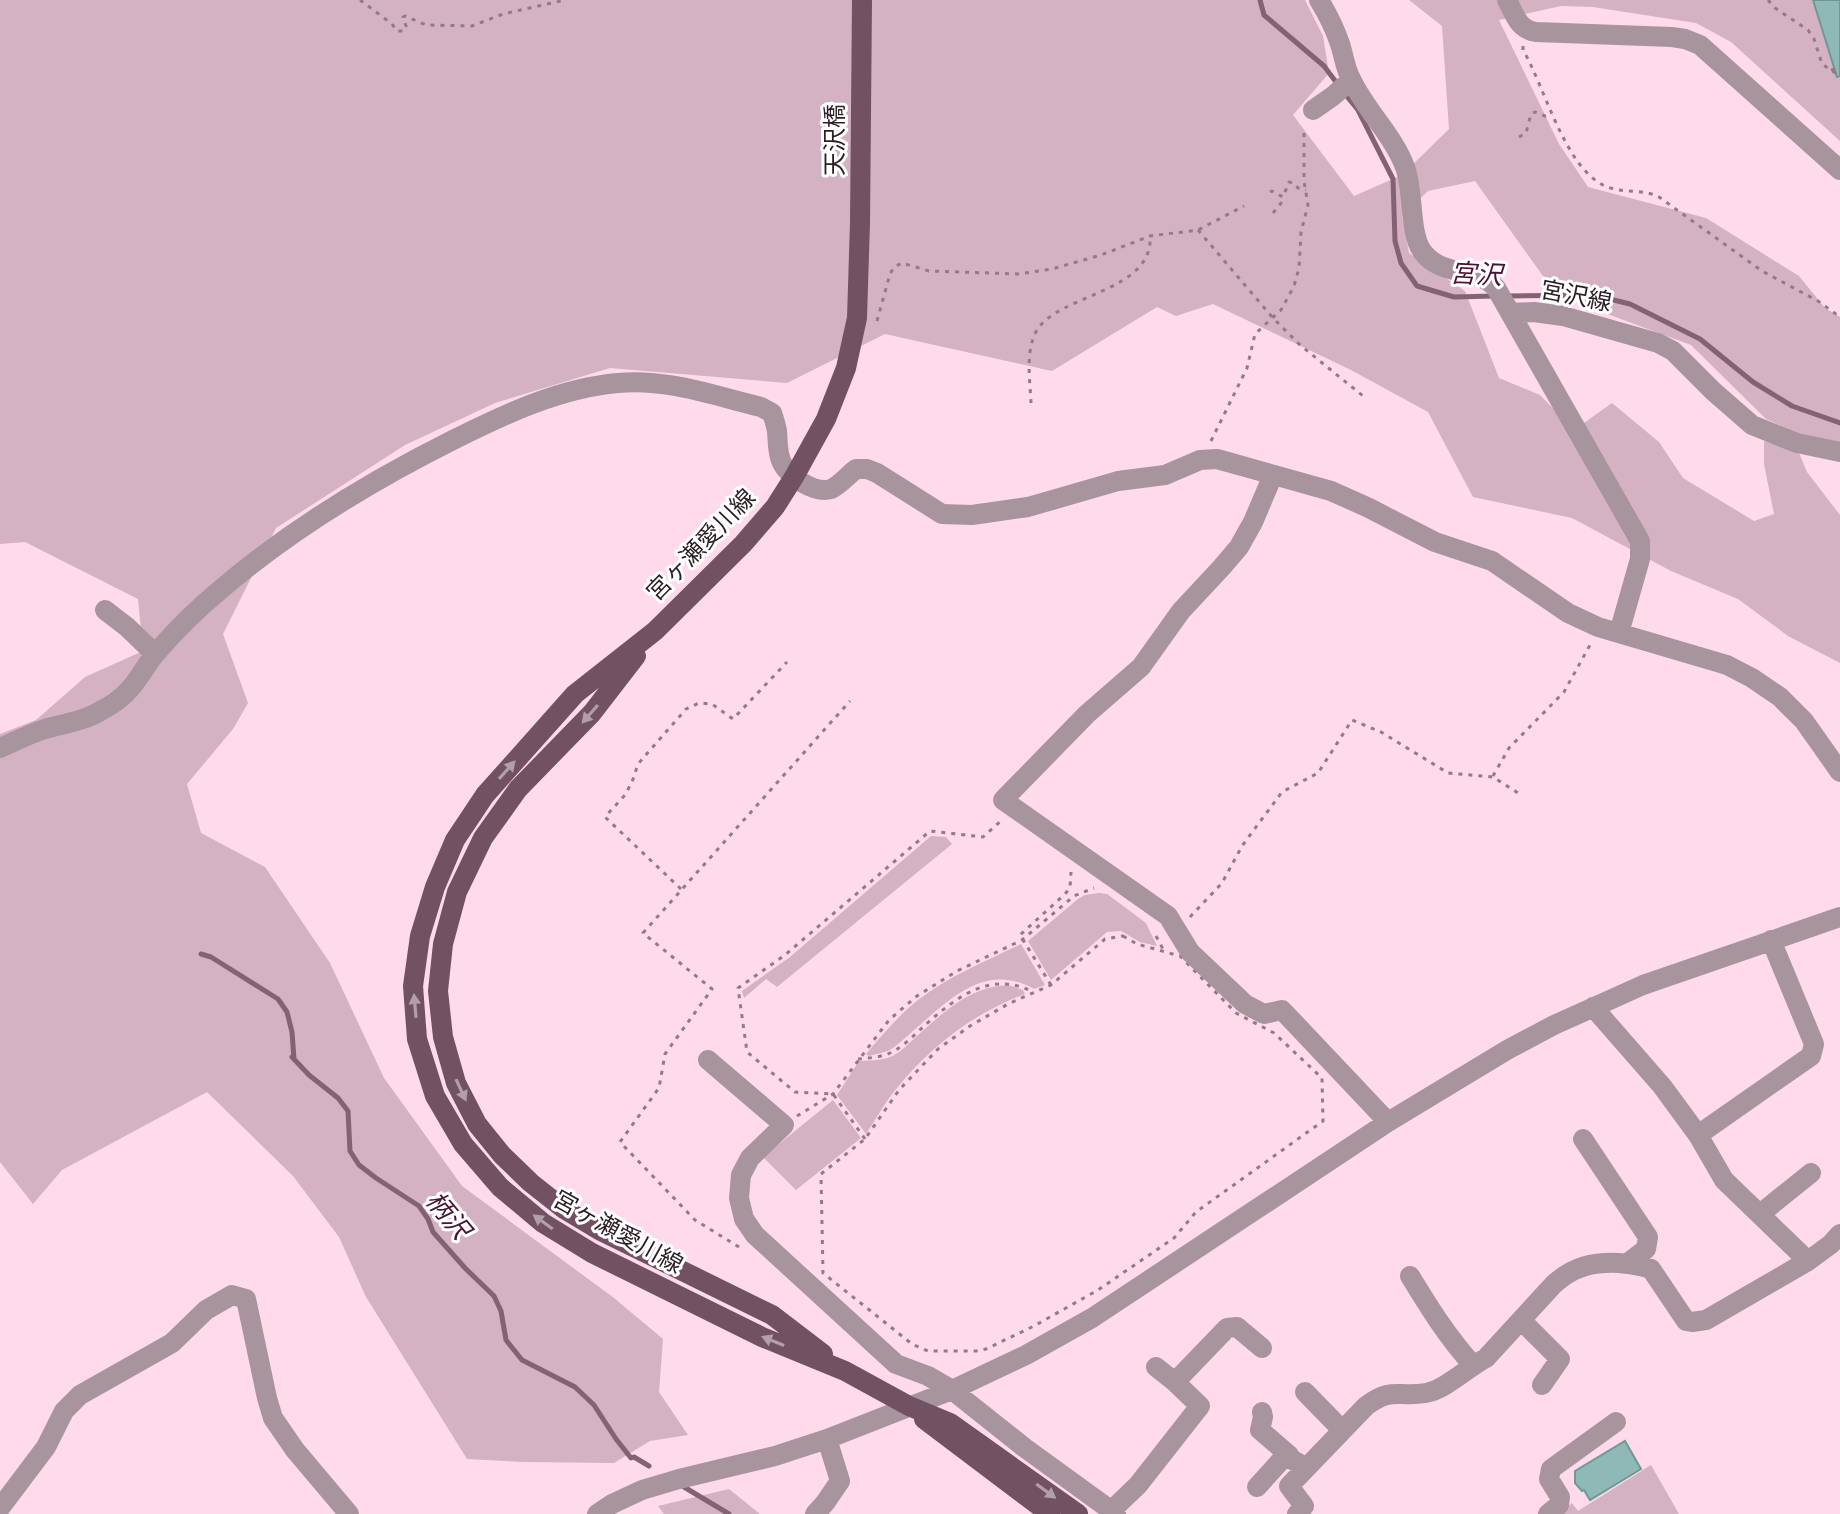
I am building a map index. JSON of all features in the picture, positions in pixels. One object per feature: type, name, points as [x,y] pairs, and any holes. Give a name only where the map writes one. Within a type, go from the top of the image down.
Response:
[{"type":"main road","name":"天沢橋","points":[[860,223],[862,0]]},
{"type":"main road","name":"宮ヶ瀬愛川線","points":[[860,223],[857,318],[846,368],[826,419],[775,507],[743,544],[655,631],[575,694],[485,795],[455,840],[435,887],[420,936],[413,986],[417,1039],[435,1096],[463,1144],[500,1187],[543,1223],[592,1253],[762,1337],[845,1371],[909,1406],[950,1423],[1078,1514]]},
{"type":"main road","name":"宮ヶ瀬愛川線","points":[[909,1406],[943,1436],[1050,1514]]},
{"type":"street","name":"宮沢線","points":[[1319,0],[1339,43],[1351,80],[1405,165],[1419,246],[1437,266],[1489,280],[1510,313],[1563,316],[1658,343],[1673,351],[1752,425],[1797,443],[1840,452]]},
{"type":"street","points":[[1507,0],[1526,30],[1672,37],[1700,45],[1840,170]]},
{"type":"street","points":[[1313,110],[1351,80]]},
{"type":"street","points":[[1510,313],[1640,541],[1640,559],[1619,633]]},
{"type":"street","points":[[0,748],[41,730],[100,712],[127,693],[155,654],[185,621],[221,589],[321,514],[411,461],[483,425],[573,390],[649,382],[761,407],[772,413],[782,464],[794,477],[812,487],[826,490],[835,487],[856,469],[867,469],[942,514],[972,515],[1028,507],[1118,481],[1165,475],[1204,459],[1217,459],[1331,491],[1435,542],[1492,561],[1568,613],[1598,627],[1727,665],[1752,678],[1780,697],[1804,721],[1840,772]]},
{"type":"street","points":[[1273,475],[1239,547],[1181,611],[1141,667],[1087,714],[1003,800],[1168,916],[1190,952],[1245,1004],[1264,1014],[1282,1010],[1388,1122]]},
{"type":"street","points":[[105,610],[155,654]]},
{"type":"street","points":[[597,1514],[642,1490],[775,1456],[827,1439],[952,1390],[1026,1355],[1092,1318],[1388,1122],[1507,1050],[1554,1025],[1655,980],[1840,917]]},
{"type":"street","points":[[1698,1135],[1770,1075],[1811,1056],[1814,1044],[1771,940]]},
{"type":"street","points":[[1593,1007],[1662,1086],[1698,1135],[1724,1180],[1808,1261]]},
{"type":"street","points":[[708,1060],[784,1125],[750,1158],[741,1175],[739,1198],[744,1219],[755,1235],[896,1364],[928,1376],[952,1390],[1025,1448],[1114,1512],[1138,1485],[1174,1453],[1200,1406],[1156,1367]]},
{"type":"street","points":[[1594,1147],[1641,1213],[1648,1237],[1646,1249],[1628,1263]]},
{"type":"street","points":[[1760,1214],[1811,1173]]},
{"type":"street","points":[[1297,1514],[1304,1506],[1289,1486],[1297,1461],[1342,1430],[1377,1398],[1387,1394],[1427,1393],[1486,1358],[1564,1275],[1577,1267],[1597,1262],[1628,1263],[1651,1269],[1686,1321],[1692,1322],[1706,1320],[1808,1261],[1840,1234]]},
{"type":"street","points":[[1421,1282],[1462,1354],[1473,1365]]},
{"type":"street","points":[[0,1508],[46,1447],[64,1411],[80,1395],[172,1343],[206,1310],[232,1295],[246,1299],[273,1418],[295,1450],[349,1514]]},
{"type":"street","points":[[1521,1320],[1560,1359],[1542,1385]]},
{"type":"street","points":[[1175,1382],[1227,1328],[1237,1327],[1257,1338]]},
{"type":"street","points":[[1305,1392],[1342,1430]]},
{"type":"street","points":[[1262,1412],[1260,1430],[1297,1461]]},
{"type":"street","points":[[1548,1514],[1559,1505],[1560,1497],[1549,1479],[1551,1469],[1616,1422]]},
{"type":"street","points":[[815,1514],[840,1481],[827,1439]]},
{"type":"street","points":[[1257,1487],[1284,1457],[1297,1461]]},
{"type":"path","points":[[360,0],[397,31],[404,31],[405,16],[426,25],[472,26],[503,14],[565,0]]},
{"type":"path","points":[[1768,0],[1808,30],[1822,64],[1840,76]]},
{"type":"path","points":[[1526,30],[1523,50],[1552,114],[1583,168],[1602,185],[1612,189],[1651,192],[1762,271],[1818,301],[1840,317]]},
{"type":"path","points":[[1814,39],[1820,37]]},
{"type":"path","points":[[1831,70],[1840,68]]},
{"type":"path","points":[[1204,459],[1247,368],[1255,334],[1281,310],[1294,286],[1308,205],[1303,150],[1305,121],[1313,110]]},
{"type":"path","points":[[1519,137],[1526,133],[1531,114],[1552,114]]},
{"type":"path","points":[[1273,213],[1282,202],[1289,182],[1306,190]]},
{"type":"path","points":[[1270,192],[1283,197]]},
{"type":"path","points":[[874,330],[890,274],[894,267],[902,263],[929,271],[1019,274],[1052,269],[1150,236],[1198,230],[1244,206]]},
{"type":"path","points":[[1198,230],[1273,318],[1300,345],[1363,396]]},
{"type":"path","points":[[1031,403],[1029,357],[1038,327],[1054,314],[1135,273],[1151,247],[1150,236]]},
{"type":"path","points":[[1493,777],[1509,748],[1564,692],[1598,627]]},
{"type":"path","points":[[681,889],[605,817],[625,795],[638,764],[686,709],[699,703],[712,704],[733,719],[787,662]]},
{"type":"path","points":[[744,1250],[695,1220],[620,1142],[659,1088],[665,1054],[712,989],[643,933],[850,701]]},
{"type":"path","points":[[1178,930],[1222,883],[1242,846],[1282,792],[1318,773],[1352,720],[1381,732],[1448,773],[1493,777],[1518,793]]},
{"type":"path","points":[[833,1094],[795,1092],[747,1052],[738,988],[785,955],[930,831],[983,837],[1005,818]]},
{"type":"path","points":[[1051,985],[1020,935],[1070,888],[1070,866]]},
{"type":"path","points":[[784,1125],[833,1094],[889,1020],[917,996],[957,971],[1022,940],[1074,896],[1099,887]]},
{"type":"path","points":[[1154,930],[1164,952]]},
{"type":"path","points":[[1123,936],[1137,944],[1180,956],[1236,1013],[1274,1033],[1322,1078],[1323,1121],[1196,1212],[1174,1238],[1098,1290],[986,1349],[928,1351],[912,1344],[823,1273],[821,1174],[865,1139],[899,1090],[938,1049],[1008,1004],[1051,985],[1105,939],[1123,936]]},
{"type":"path","points":[[858,1059],[893,1052],[937,1014],[972,990],[990,984],[1008,983],[1035,993]]},
{"type":"path","points":[[833,1094],[865,1139]]},
{"type":"shaded area","points":[[0,0],[1305,0],[1323,36],[1329,73],[1293,115],[1354,196],[1402,175],[1449,129],[1442,26],[1409,0],[1840,0],[1840,141],[1731,42],[1696,23],[1593,7],[1561,6],[1499,20],[1559,144],[1588,187],[1706,218],[1799,276],[1825,308],[1840,317],[1840,446],[1808,438],[1766,419],[1691,345],[1602,312],[1543,276],[1475,181],[1428,191],[1402,216],[1409,253],[1465,291],[1499,378],[1540,395],[1574,430],[1612,403],[1659,442],[1683,478],[1754,521],[1774,514],[1764,464],[1764,441],[1797,448],[1807,472],[1840,515],[1840,663],[1788,636],[1738,599],[1671,571],[1572,518],[1473,497],[1428,412],[1351,370],[1213,304],[1176,316],[1157,307],[1052,371],[885,334],[787,383],[610,368],[495,403],[405,445],[276,528],[223,634],[248,703],[233,729],[187,784],[201,833],[265,867],[330,963],[384,1078],[462,1186],[614,1298],[663,1339],[659,1392],[688,1435],[650,1441],[614,1463],[467,1459],[366,1297],[339,1237],[293,1176],[207,1092],[62,1170],[33,1204],[0,1162],[0,734],[36,720],[85,677],[143,651],[138,599],[25,542],[0,544]]},
{"type":"shaded area","points":[[931,836],[946,837],[952,844],[777,987],[766,979],[744,998],[742,991],[790,957]]},
{"type":"shaded area","points":[[1107,894],[1146,923],[1157,946],[1140,942],[1121,931],[1107,932],[1051,980],[1028,941],[1078,899]]},
{"type":"shaded area","points":[[1021,944],[1045,985],[1034,989],[1016,982],[983,982],[953,997],[888,1051],[866,1054],[904,1013],[930,991]]},
{"type":"shaded area","points":[[1008,985],[1023,990],[1025,994],[971,1021],[939,1045],[897,1088],[866,1134],[837,1095],[859,1061],[892,1056],[958,1002],[981,990]]},
{"type":"shaded area","points":[[833,1100],[861,1138],[796,1190],[763,1157]]},
{"type":"shaded area","points":[[1651,1465],[1679,1514],[1559,1514],[1572,1503],[1578,1511]]},
{"type":"shaded area","points":[[729,1489],[760,1514],[664,1514],[658,1506]]},
{"type":"building","points":[[1813,0],[1840,0],[1840,76],[1837,77]]},
{"type":"building","points":[[1625,1441],[1641,1469],[1590,1500],[1575,1483],[1575,1471]]},
{"type":"waterway","name":"宮沢","points":[[1260,0],[1264,15],[1324,66],[1339,86]]},
{"type":"waterway","name":"宮沢","points":[[1345,94],[1358,110],[1393,179],[1395,241],[1401,263],[1417,286],[1454,297],[1494,296]]},
{"type":"waterway","name":"宮沢","points":[[1508,296],[1593,295],[1630,304],[1700,339],[1753,382],[1792,406],[1840,423]]},
{"type":"waterway","name":"柄沢","points":[[201,954],[211,957],[278,999],[287,1012],[292,1032],[294,1059],[292,1057],[309,1075],[338,1098],[348,1111],[350,1151],[359,1165],[419,1206],[433,1232],[494,1296],[501,1311],[506,1340],[522,1360],[575,1387],[594,1405],[631,1458],[649,1466]]},
{"type":"waterway","name":"柄沢","points":[[684,1487],[729,1514]]}]
